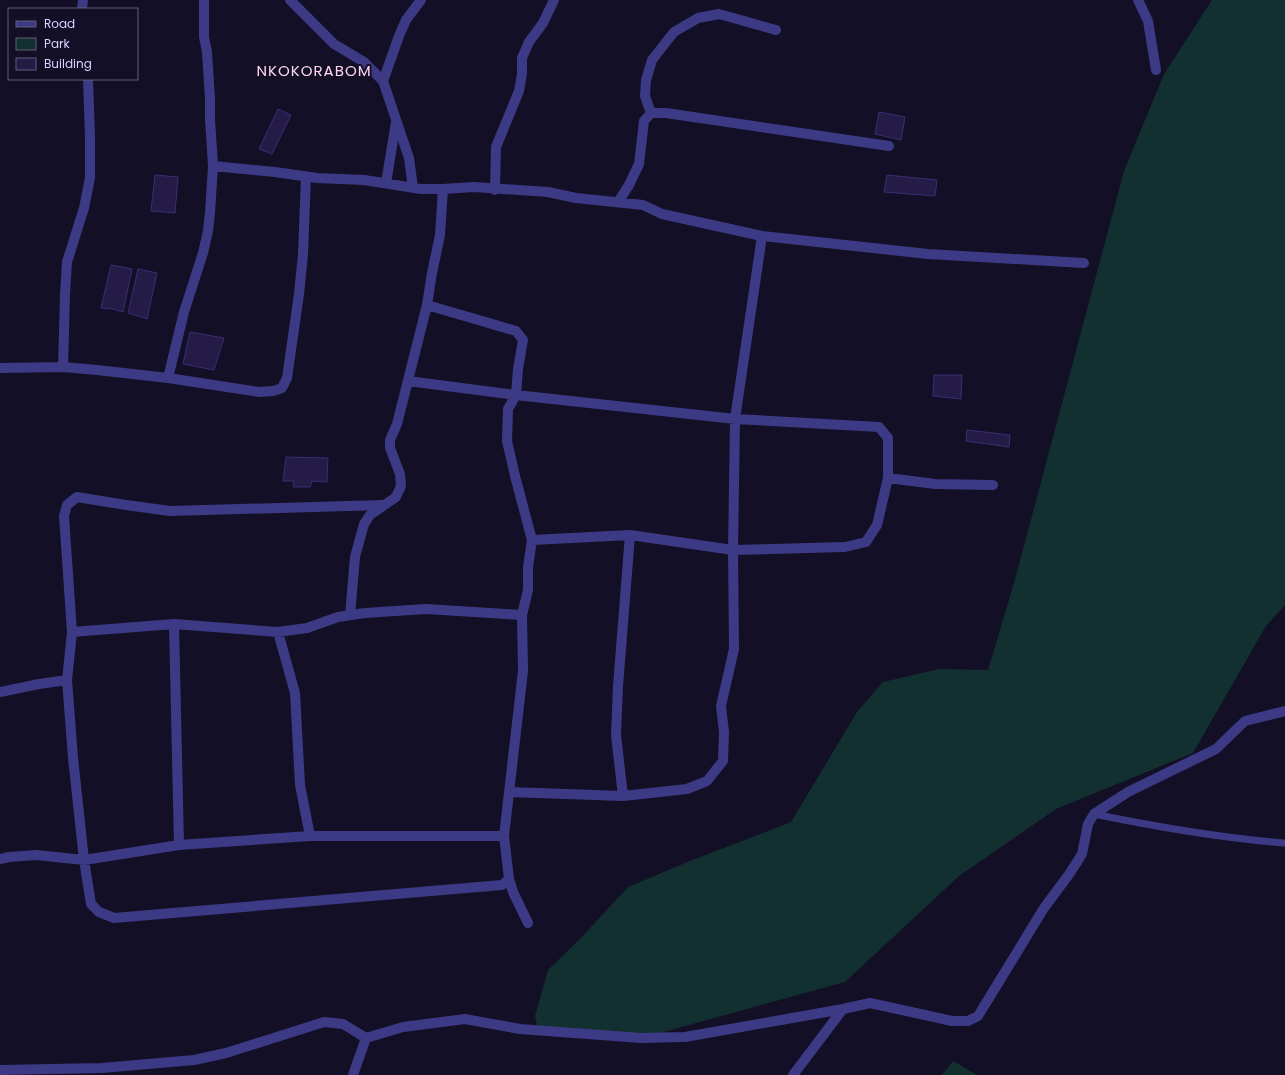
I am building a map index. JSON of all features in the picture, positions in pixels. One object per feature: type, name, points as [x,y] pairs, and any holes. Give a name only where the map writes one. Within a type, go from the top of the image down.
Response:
[{"type":"street","points":[[168,378],[184,312],[203,254],[208,231],[213,166],[210,137],[207,52],[204,38],[204,0]]},
{"type":"street","points":[[290,0],[334,44],[364,62],[384,81],[409,158],[413,188]]},
{"type":"street","points":[[384,81],[406,20],[421,0]]},
{"type":"street","points":[[495,190],[496,147],[519,91],[522,74],[522,58],[528,42],[543,23],[554,0]]},
{"type":"street","points":[[1138,0],[1148,21],[1156,70]]},
{"type":"street","points":[[651,113],[645,96],[646,80],[652,60],[674,32],[698,18],[719,14],[776,30]]},
{"type":"street","points":[[63,367],[64,295],[67,262],[84,208],[90,178],[88,80]]},
{"type":"street","points":[[618,202],[629,185],[639,164],[644,121],[651,113],[666,113],[889,146]]},
{"type":"street","points":[[386,183],[396,120]]},
{"type":"street","points":[[213,166],[306,176],[364,180],[413,188],[443,189],[474,187],[495,190],[548,192],[576,198],[643,205],[662,214],[762,236],[928,254],[1084,263]]},
{"type":"street","points":[[0,368],[63,367],[168,378],[260,392],[273,391],[282,388],[287,378],[299,294],[303,254],[306,176]]},
{"type":"street","points":[[350,615],[355,557],[364,524],[370,515],[396,497],[401,486],[400,474],[390,448],[390,440],[397,424],[427,305],[440,235],[443,189]]},
{"type":"street","points":[[509,792],[623,796],[687,790],[707,781],[724,761],[724,732],[721,706],[734,649],[733,550],[735,419],[762,236]]},
{"type":"street","points":[[427,305],[516,331],[523,340],[518,369],[516,395],[508,409],[508,441],[515,476],[532,540],[528,567],[528,590],[522,615],[523,671],[504,836],[509,879],[513,892],[528,923]]},
{"type":"street","points":[[408,381],[516,395],[735,419],[879,427],[888,438],[888,478],[877,525],[866,542],[845,547],[733,550],[630,535],[532,540]]},
{"type":"street","points":[[888,478],[935,484],[993,486]]},
{"type":"street","points":[[383,505],[170,511],[77,497],[67,505],[64,516],[72,632],[67,680],[73,758],[84,860],[91,904],[99,912],[114,918],[502,885],[509,879]]},
{"type":"street","points":[[623,796],[616,735],[630,535]]},
{"type":"street","points":[[72,632],[174,624],[278,632],[307,628],[338,617],[350,615],[426,609],[522,615]]},
{"type":"street","points":[[174,624],[179,845]]},
{"type":"street","points":[[278,632],[295,693],[300,785],[310,836]]},
{"type":"street","points":[[0,692],[67,680]]},
{"type":"street","points":[[0,1070],[102,1068],[194,1060],[226,1053],[324,1022],[343,1024],[366,1038],[403,1027],[465,1019],[520,1029],[641,1038],[685,1037],[870,1003],[952,1021],[968,1021],[978,1016],[1044,908],[1082,854],[1088,824],[1094,814],[1128,792],[1216,749],[1245,720],[1285,711]]},
{"type":"street","points":[[0,859],[36,855],[84,860],[179,845],[310,836],[504,836]]},
{"type":"street","points":[[793,1075],[843,1009]]},
{"type":"street","points":[[353,1075],[366,1038]]},
{"type":"lane","points":[[1094,814],[1167,829],[1247,840],[1285,843]]},
{"type":"green space","points":[[1212,0],[1285,0],[1285,605],[1266,626],[1193,753],[1056,809],[959,876],[845,982],[649,1036],[538,1030],[535,1016],[548,970],[580,939],[628,887],[791,822],[857,712],[883,682],[939,669],[988,670],[1014,583],[1124,171],[1164,74]]},
{"type":"green space","points":[[953,1061],[977,1075],[942,1075]]},
{"type":"building","points":[[278,109],[291,115],[272,154],[259,149]]},
{"type":"building","points":[[879,112],[905,117],[901,140],[875,134]]},
{"type":"building","points":[[155,175],[178,177],[175,213],[151,211]]},
{"type":"building","points":[[887,175],[937,180],[935,196],[884,192]]},
{"type":"building","points":[[111,265],[132,269],[123,312],[101,308]]},
{"type":"building","points":[[138,269],[157,273],[147,319],[128,313]]},
{"type":"building","points":[[190,332],[224,338],[214,370],[183,364]]},
{"type":"building","points":[[934,375],[962,375],[961,399],[933,396]]},
{"type":"building","points":[[967,430],[1010,435],[1009,447],[966,441]]},
{"type":"building","points":[[286,457],[328,458],[327,482],[312,481],[310,487],[293,487],[294,481],[283,481]]},
{"type":"district","name":"NKOKORABOM","points":[[314,71]]}]
